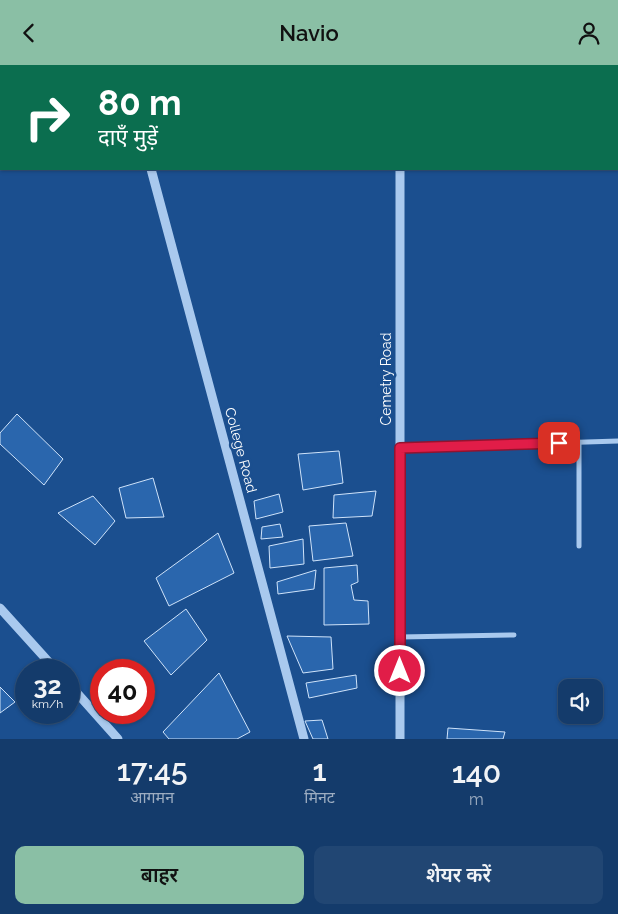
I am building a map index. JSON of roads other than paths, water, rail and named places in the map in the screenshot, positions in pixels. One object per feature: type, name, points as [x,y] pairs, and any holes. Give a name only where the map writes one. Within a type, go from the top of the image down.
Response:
[{"type":"street","name":"College Road","points":[[151,170],[304,739]]},
{"type":"street","name":"Cemetry Road","points":[[400,170],[400,739]]},
{"type":"street","points":[[400,448],[618,441]]},
{"type":"street","points":[[579,442],[580,547]]},
{"type":"street","points":[[0,608],[46,659]]},
{"type":"street","points":[[400,637],[514,635]]},
{"type":"street","points":[[80,696],[118,739]]}]
